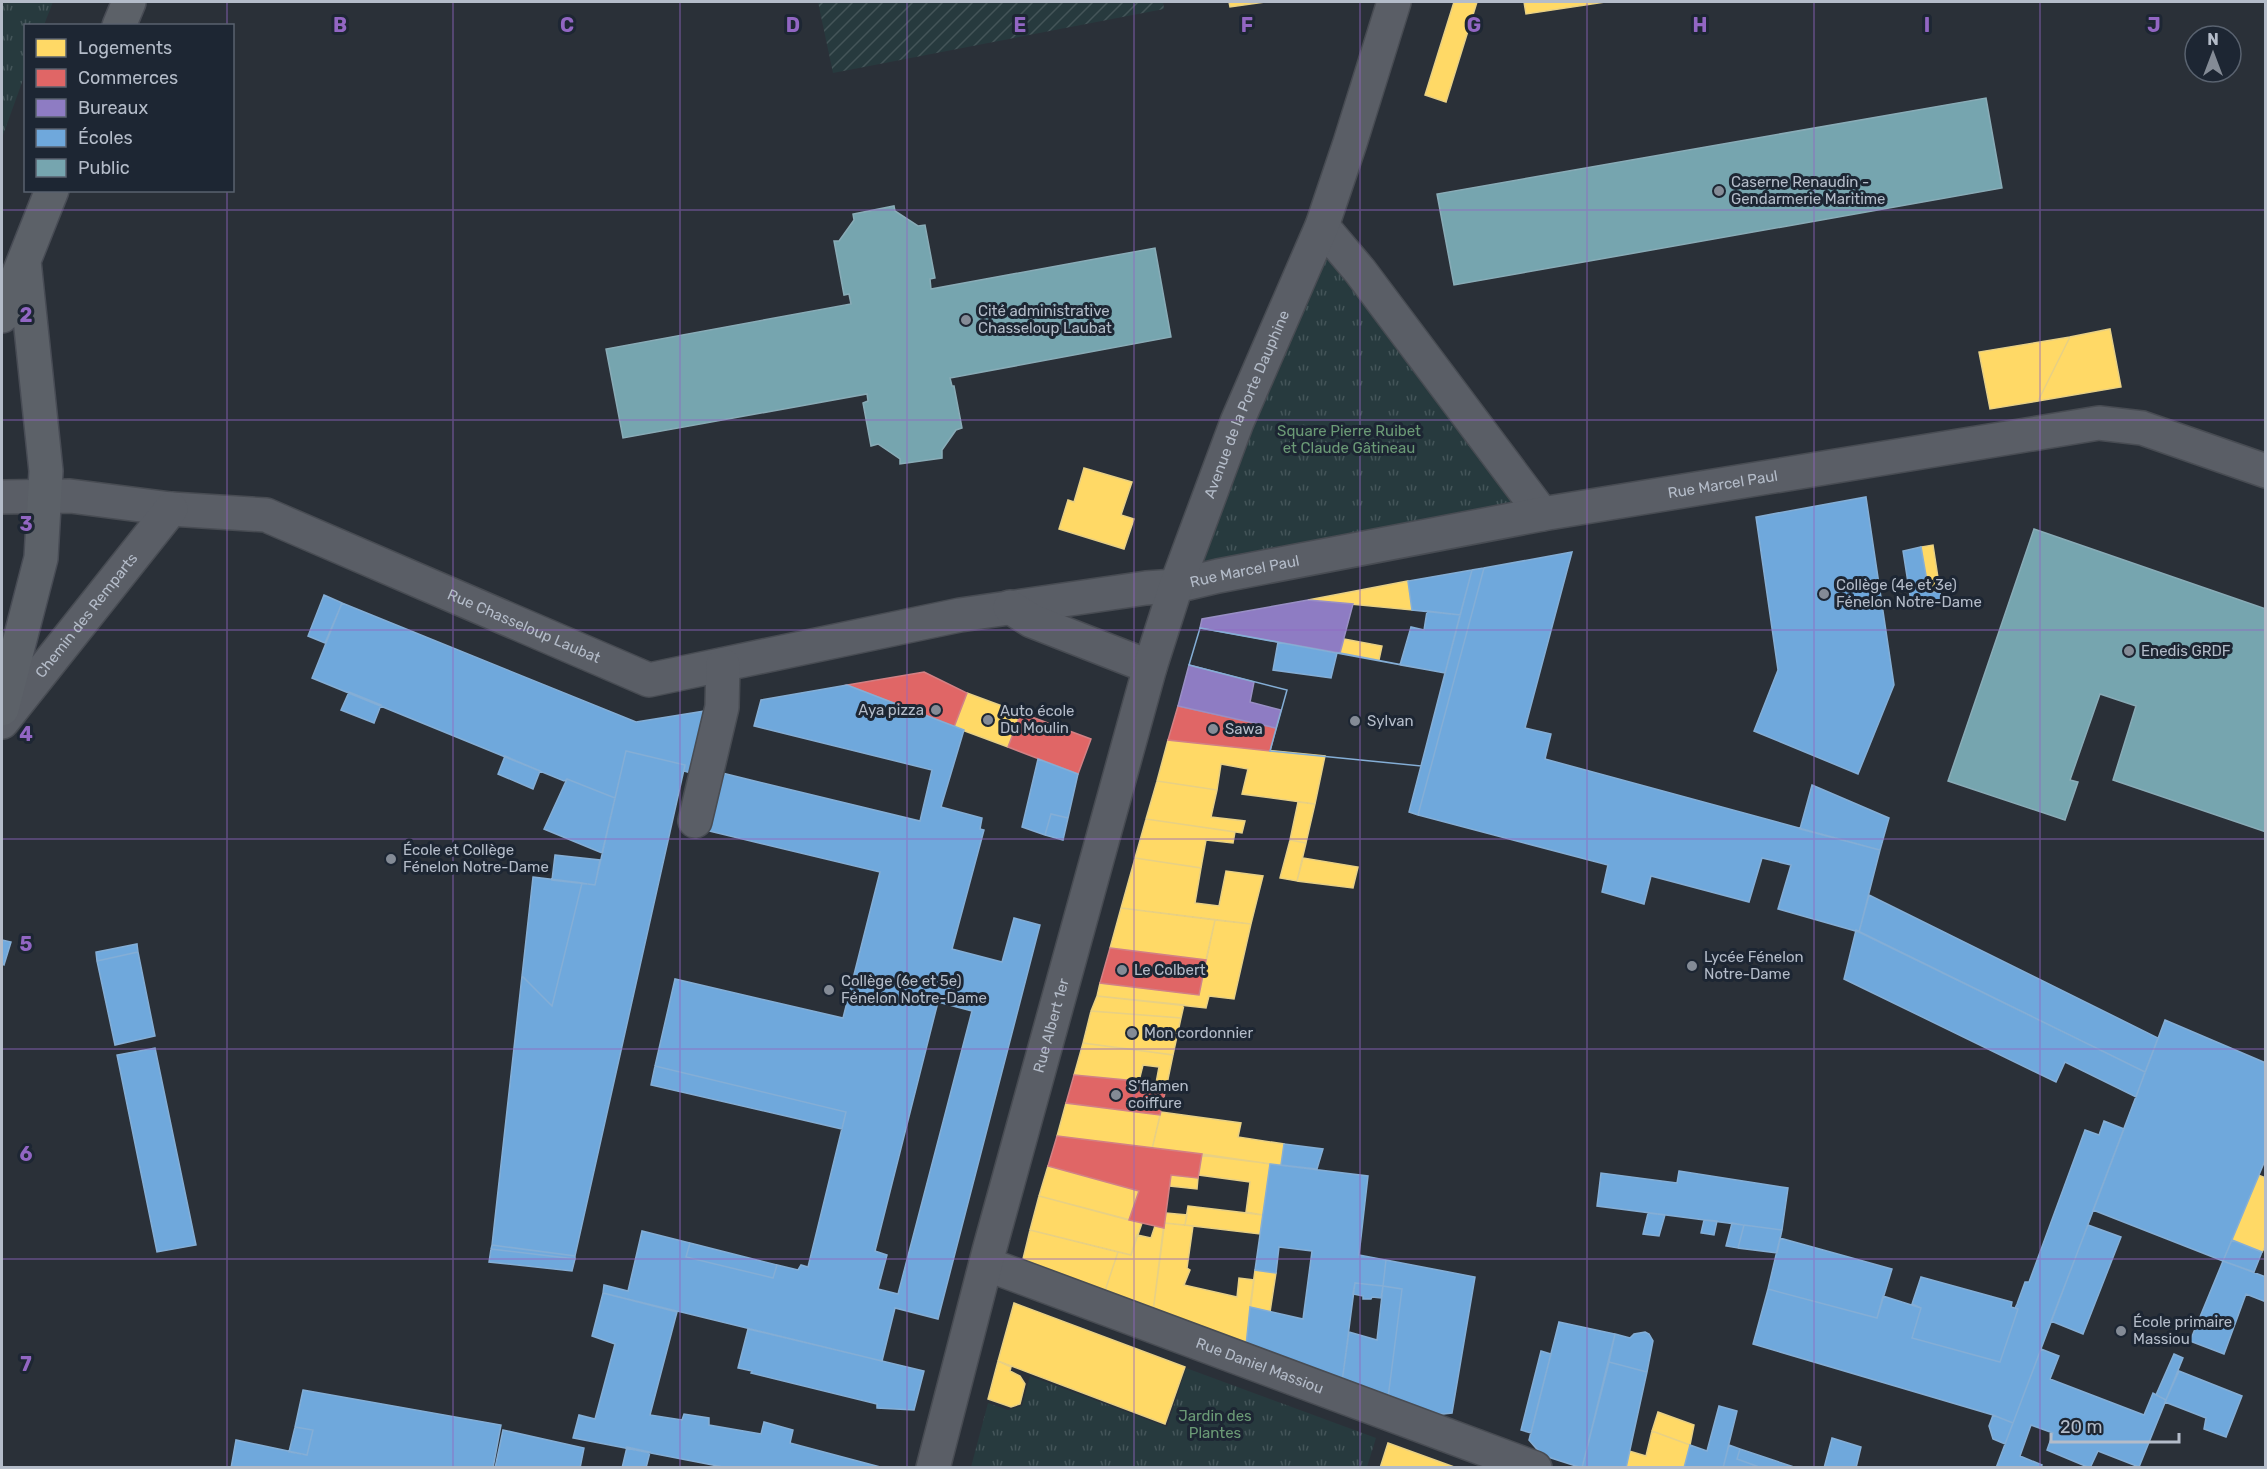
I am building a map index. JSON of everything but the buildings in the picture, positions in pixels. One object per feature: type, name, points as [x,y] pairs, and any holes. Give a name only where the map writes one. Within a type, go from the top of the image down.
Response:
[{"type":"main road","points":[[120,24],[129,2]]},
{"type":"main road","name":"Chemin des Remparts","points":[[2,316],[51,192]]},
{"type":"main road","name":"Chemin des Remparts","points":[[2,709],[41,558],[45,497],[46,471],[24,261]]},
{"type":"street","name":"Avenue de la Porte Dauphine","points":[[1176,586],[1244,404],[1322,226],[1394,2]]},
{"type":"street","points":[[1322,226],[1360,271],[1542,514]]},
{"type":"street","name":"Rue Marcel Paul","points":[[1176,586],[1542,514],[2099,423],[2142,428],[2265,471]]},
{"type":"street","name":"Rue Chasseloup Laubat","points":[[45,497],[70,496],[171,509],[266,515],[649,680],[960,615],[1146,588],[1176,586]]},
{"type":"street","points":[[2,497],[45,497]]},
{"type":"street","name":"Chemin des Remparts","points":[[2,722],[171,509]]},
{"type":"street","name":"Rue Albert 1er","points":[[933,1467],[986,1264],[1150,667],[1176,586]]},
{"type":"street","points":[[1010,607],[1032,621],[1150,667]]},
{"type":"street","points":[[695,820],[722,707],[723,665]]},
{"type":"street","name":"Rue Daniel Massiou","points":[[986,1264],[1535,1467]]},
{"type":"green space","points":[[2,2],[53,2],[44,24],[24,24],[24,77],[2,138]]},
{"type":"green space","points":[[818,2],[1163,2],[1164,9],[833,73]]},
{"type":"green space","name":"Square Pierre Ruibet et Claude Gâtineau","points":[[1322,226],[1542,514],[1176,586]]},
{"type":"green space","name":"Jardin des Plantes","points":[[1186,1368],[1376,1438],[1367,1467],[971,1467],[988,1403],[1008,1410],[1022,1406],[1030,1376],[1167,1427]]},
{"type":"place","name":"Caserne Renaudin - Gendarmerie Maritime","points":[[1719,191]]},
{"type":"place","name":"Cité administrative Chasseloup Laubat","points":[[966,320]]},
{"type":"place","name":"Collège (4e et 3e) Fénelon Notre-Dame","points":[[1824,594]]},
{"type":"place","name":"Enedis GRDF","points":[[2129,651]]},
{"type":"place","name":"Aya pizza","points":[[936,710]]},
{"type":"place","name":"Auto école Du Moulin","points":[[988,720]]},
{"type":"place","name":"Sylvan","points":[[1355,721]]},
{"type":"place","name":"Sawa","points":[[1213,729]]},
{"type":"place","name":"École et Collège Fénelon Notre-Dame","points":[[391,859]]},
{"type":"place","name":"Lycée Fénelon Notre-Dame","points":[[1692,966]]},
{"type":"place","name":"Le Colbert","points":[[1122,970]]},
{"type":"place","name":"Collège (6e et 5e) Fénelon Notre-Dame","points":[[829,990]]},
{"type":"place","name":"Mon cordonnier","points":[[1132,1033]]},
{"type":"place","name":"S'flamen coiffure","points":[[1116,1095]]},
{"type":"place","name":"École primaire Massiou","points":[[2121,1331]]}]
